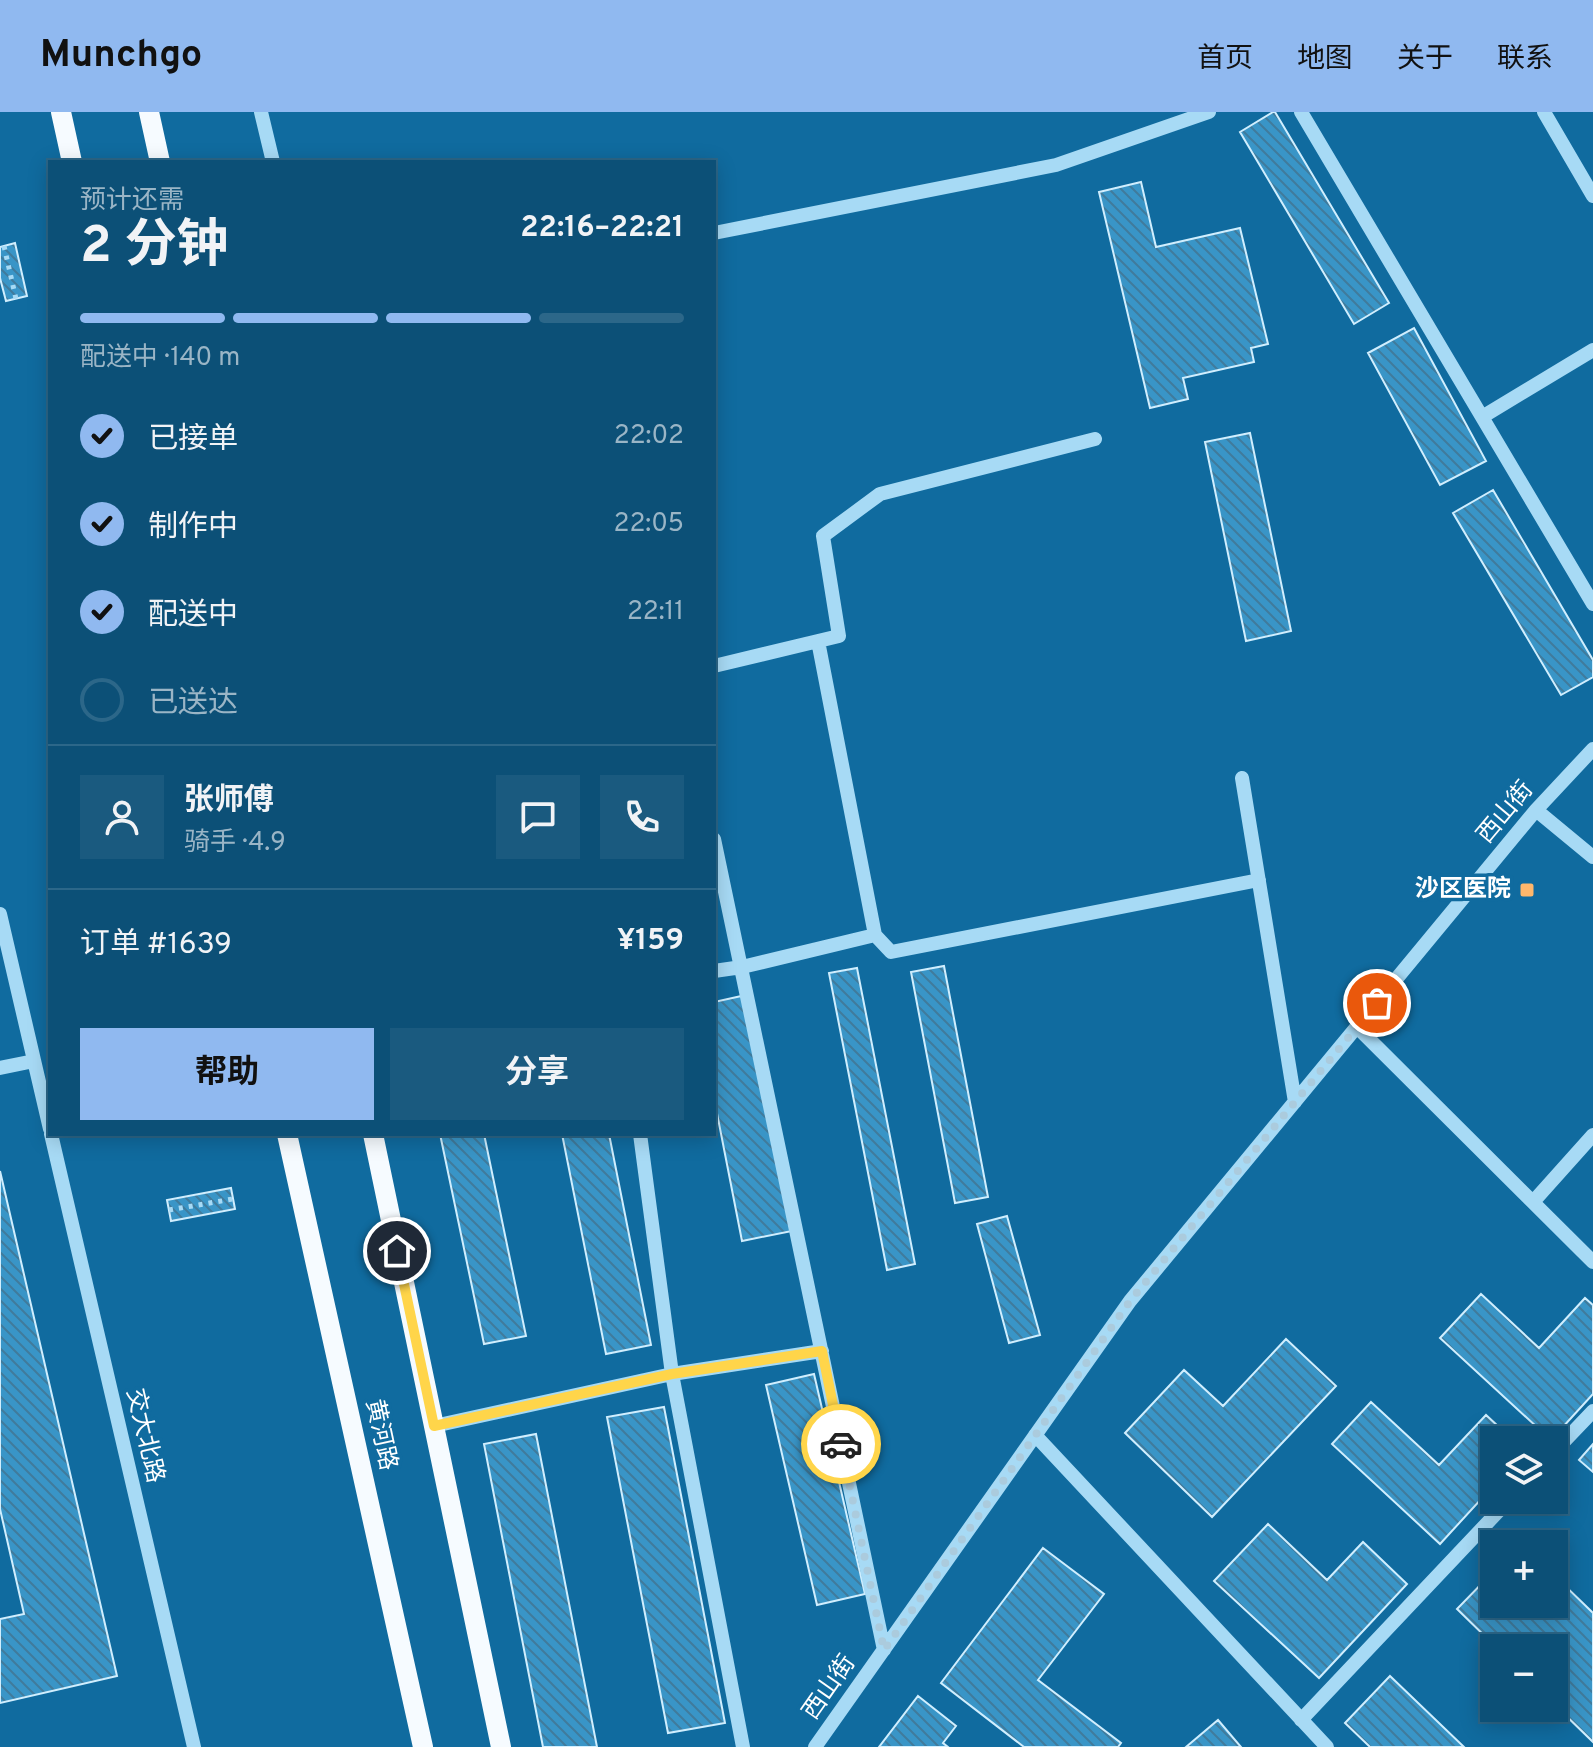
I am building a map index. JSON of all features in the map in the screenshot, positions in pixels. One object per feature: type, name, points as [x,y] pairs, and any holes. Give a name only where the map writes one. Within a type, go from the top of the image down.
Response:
[{"type":"main road","points":[[61,112],[72,160]]},
{"type":"main road","points":[[149,112],[160,160]]},
{"type":"main road","name":"黄河路","points":[[287,1136],[423,1747]]},
{"type":"main road","points":[[373,1136],[501,1747]]},
{"type":"street","points":[[261,112],[273,160]]},
{"type":"street","points":[[716,233],[1056,165],[1209,112]]},
{"type":"street","points":[[1301,112],[1593,604]]},
{"type":"street","points":[[1544,112],[1593,196]]},
{"type":"street","points":[[1482,417],[1593,350]]},
{"type":"street","points":[[716,666],[839,636],[823,536],[880,494],[1095,439]]},
{"type":"street","points":[[818,641],[875,935],[891,952],[1259,880]]},
{"type":"street","name":"西山街","points":[[815,1747],[1130,1301],[1536,810],[1593,749]]},
{"type":"street","points":[[1242,778],[1295,1102]]},
{"type":"street","points":[[1536,810],[1593,857]]},
{"type":"street","points":[[716,848],[884,1650]]},
{"type":"street","name":"交大北路","points":[[0,914],[48,1119]]},
{"type":"street","points":[[716,971],[875,935]]},
{"type":"street","points":[[1357,1027],[1593,1262]]},
{"type":"street","points":[[0,1068],[34,1061]]},
{"type":"street","points":[[1533,1202],[1593,1135]]},
{"type":"street","name":"交大北路","points":[[52,1136],[194,1747]]},
{"type":"street","points":[[640,1136],[672,1374],[743,1747]]},
{"type":"street","points":[[434,1426],[672,1374],[822,1351]]},
{"type":"street","points":[[1568,1437],[1593,1411]]},
{"type":"street","points":[[1035,1435],[1327,1747]]},
{"type":"street","points":[[1301,1720],[1496,1514]]},
{"type":"path","points":[[4,246],[16,299]]},
{"type":"path","points":[[169,1210],[233,1199]]},
{"type":"building","points":[[1273,112],[1389,303],[1354,324],[1240,132]]},
{"type":"building","points":[[1141,182],[1156,247],[1240,228],[1268,344],[1251,348],[1254,362],[1183,378],[1188,399],[1150,408],[1099,192]]},
{"type":"building","points":[[15,243],[27,296],[6,301],[0,278],[0,247]]},
{"type":"building","points":[[1414,328],[1486,461],[1440,485],[1368,353]]},
{"type":"building","points":[[1250,433],[1291,631],[1246,641],[1205,442]]},
{"type":"building","points":[[1493,490],[1593,660],[1593,677],[1561,695],[1453,513]]},
{"type":"building","points":[[944,966],[988,1197],[955,1203],[911,972]]},
{"type":"building","points":[[857,968],[915,1264],[887,1270],[829,973]]},
{"type":"building","points":[[746,995],[792,1231],[742,1241],[716,1108],[716,1002]]},
{"type":"building","points":[[440,1136],[484,1136],[526,1336],[484,1344]]},
{"type":"building","points":[[562,1136],[609,1136],[651,1345],[606,1354]]},
{"type":"building","points":[[0,1171],[117,1676],[0,1703],[0,1619],[24,1614],[0,1509]]},
{"type":"building","points":[[231,1188],[235,1209],[171,1221],[167,1200]]},
{"type":"building","points":[[1007,1216],[1040,1335],[1009,1343],[977,1224]]},
{"type":"building","points":[[1481,1294],[1539,1348],[1585,1298],[1593,1305],[1593,1394],[1564,1426],[1536,1426],[1440,1338]]},
{"type":"building","points":[[1286,1339],[1336,1386],[1212,1517],[1125,1433],[1184,1370],[1223,1406]]},
{"type":"building","points":[[814,1374],[865,1594],[817,1605],[766,1385]]},
{"type":"building","points":[[1371,1402],[1439,1465],[1486,1415],[1498,1426],[1480,1426],[1480,1500],[1440,1544],[1332,1444]]},
{"type":"building","points":[[664,1407],[725,1723],[668,1733],[607,1417]]},
{"type":"building","points":[[536,1434],[597,1747],[543,1747],[484,1444]]},
{"type":"building","points":[[1593,1444],[1593,1472],[1579,1460]]},
{"type":"building","points":[[1268,1524],[1327,1580],[1363,1542],[1407,1584],[1319,1678],[1214,1581]]},
{"type":"building","points":[[1043,1548],[1104,1594],[1038,1680],[1121,1743],[1118,1747],[1024,1747],[941,1683]]},
{"type":"building","points":[[1480,1585],[1480,1618],[1568,1618],[1568,1589],[1593,1613],[1593,1742],[1568,1718],[1568,1634],[1483,1634],[1457,1609]]},
{"type":"building","points":[[1390,1676],[1464,1747],[1370,1747],[1345,1723]]},
{"type":"building","points":[[918,1696],[956,1726],[943,1743],[948,1747],[879,1747]]},
{"type":"building","points":[[1218,1720],[1241,1747],[1186,1747]]},
{"type":"way so far","points":[[841,1444],[884,1650],[1130,1301],[1377,1003]]},
{"type":"place","name":"沙区医院","points":[[1527,890]]},
{"type":"route","points":[[397,1251],[434,1426],[672,1374],[822,1351],[841,1444]]}]
